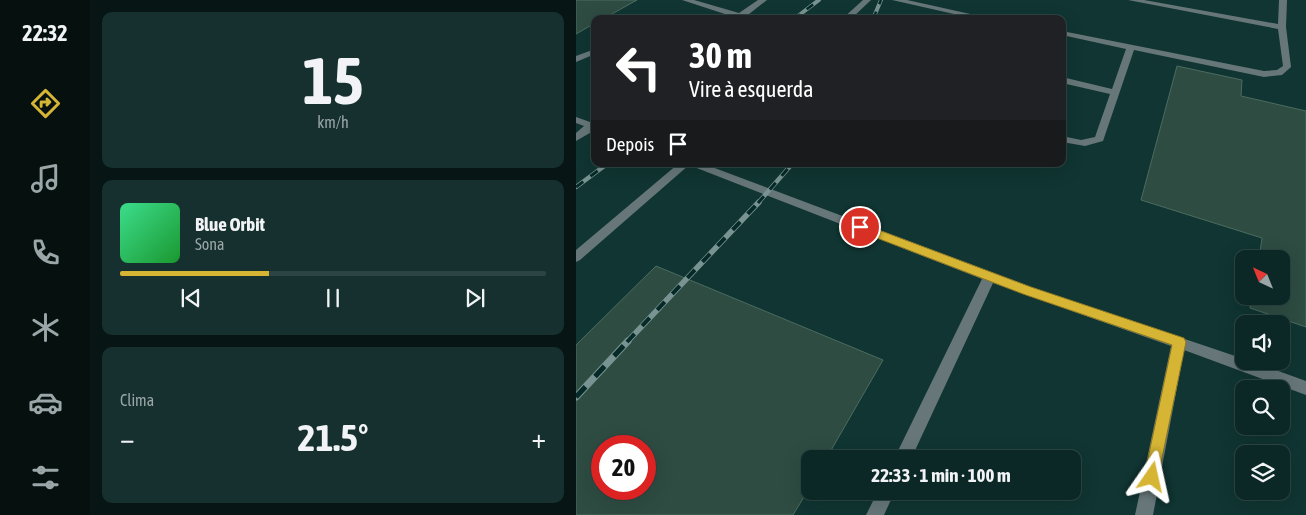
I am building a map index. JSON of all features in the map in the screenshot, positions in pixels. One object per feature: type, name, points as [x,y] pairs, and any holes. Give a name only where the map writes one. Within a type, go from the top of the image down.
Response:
[{"type":"lane","points":[[686,0],[732,15]]},
{"type":"lane","points":[[741,15],[763,0]]},
{"type":"lane","points":[[850,15],[867,0]]},
{"type":"lane","points":[[896,0],[969,15]]},
{"type":"lane","points":[[1132,0],[1282,26]]},
{"type":"lane","points":[[1066,34],[1264,74],[1279,73],[1287,67],[1282,26],[1283,0]]},
{"type":"lane","points":[[1066,141],[1091,144],[1099,138],[1131,47]]},
{"type":"lane","points":[[576,59],[591,53]]},
{"type":"lane","points":[[1066,81],[1116,92]]},
{"type":"lane","points":[[576,120],[591,124]]},
{"type":"lane","points":[[576,138],[591,127]]},
{"type":"lane","points":[[576,258],[681,167]]},
{"type":"lane","points":[[702,167],[990,276],[1306,388]]},
{"type":"lane","points":[[906,450],[990,276]]},
{"type":"lane","points":[[1144,515],[1180,342]]},
{"type":"lane","points":[[876,515],[883,500]]},
{"type":"building","points":[[576,0],[637,0],[610,15],[591,15],[591,25],[576,34]]},
{"type":"building","points":[[1177,66],[1242,80],[1241,96],[1306,111],[1306,327],[1290,322],[1290,315],[1271,315],[1250,308],[1250,305],[1290,305],[1290,250],[1260,250],[1262,238],[1141,200]]},
{"type":"building","points":[[656,266],[883,360],[831,450],[801,450],[802,500],[793,515],[576,515],[576,345]]},
{"type":"railway","points":[[799,15],[819,0]]},
{"type":"railway","points":[[875,15],[881,0]]},
{"type":"railway","points":[[576,187],[603,167]]},
{"type":"railway","points":[[758,203],[789,167]]},
{"type":"railway","points":[[627,342],[759,202]]},
{"type":"railway","points":[[576,397],[628,341]]},
{"type":"route","points":[[860,227],[1027,290],[1180,342],[1152,477]]}]
